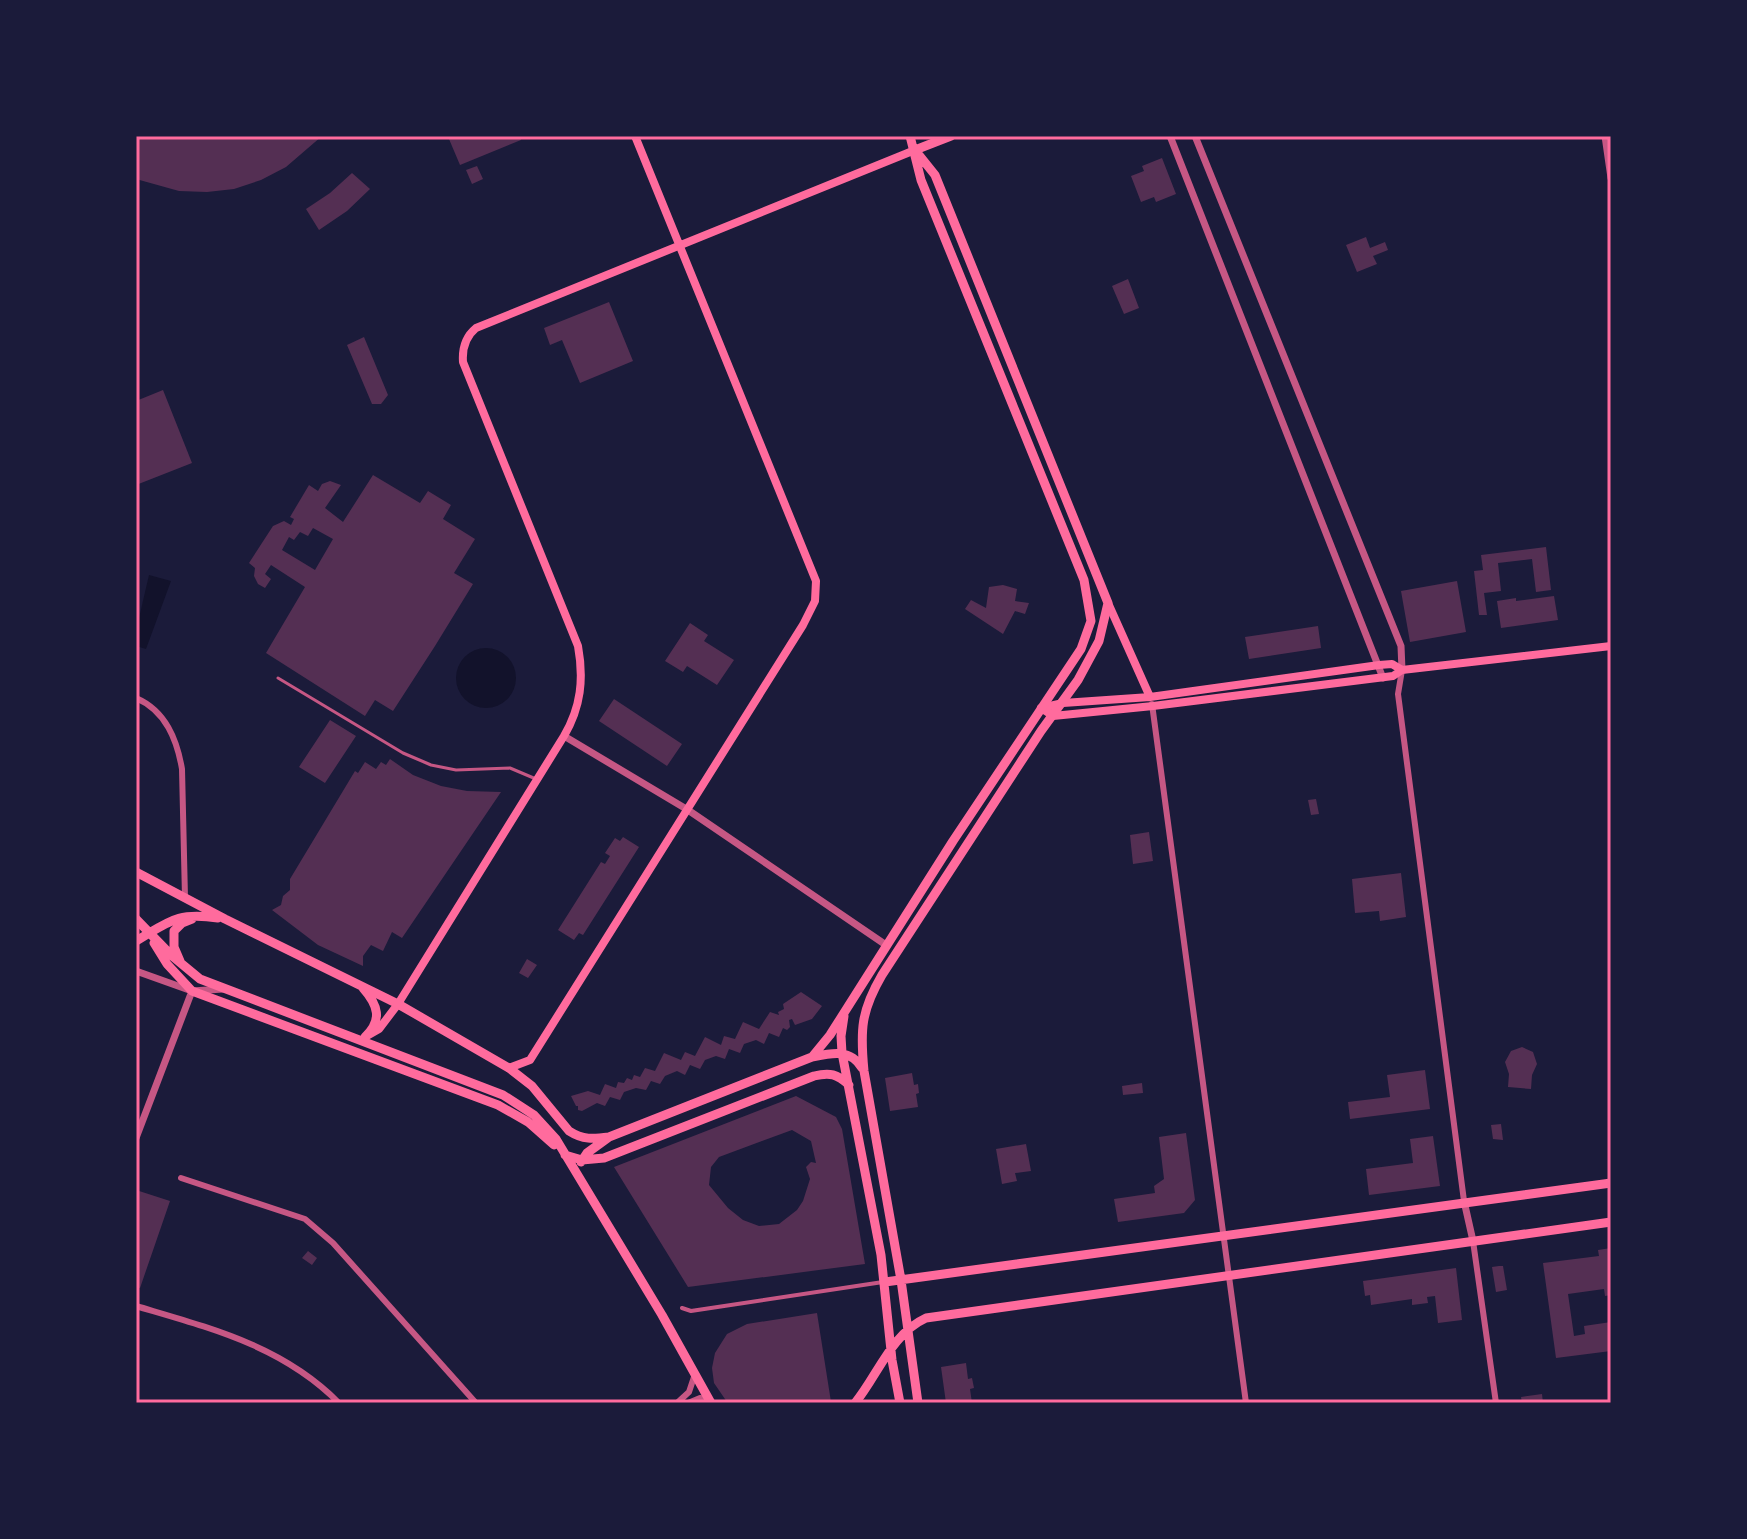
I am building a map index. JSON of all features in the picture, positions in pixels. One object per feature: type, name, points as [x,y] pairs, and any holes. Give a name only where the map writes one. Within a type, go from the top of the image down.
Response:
[{"type":"main road","points":[[509,1068],[530,1060],[809,614],[817,594],[816,581],[635,136]]},
{"type":"main road","points":[[812,1057],[830,1035],[1081,649],[1091,621],[1084,580],[921,180],[910,136]]},
{"type":"main road","points":[[351,1039],[365,1037],[379,1029],[398,1004],[564,736],[578,708],[582,679],[578,646],[463,362],[464,342],[476,328],[951,136]]},
{"type":"main road","points":[[915,150],[935,175],[1151,702]]},
{"type":"main road","points":[[918,1403],[901,1280],[864,1071],[862,1023],[870,996],[1063,703],[1099,641],[1108,603]]},
{"type":"main road","points":[[1041,708],[1063,703],[1151,702],[1383,678],[1402,670],[1611,646]]},
{"type":"main road","points":[[1041,708],[1053,716],[1379,665],[1392,664],[1402,670]]},
{"type":"main road","points":[[136,872],[398,1004],[509,1068],[532,1086],[569,1131],[579,1138],[609,1137]]},
{"type":"main road","points":[[136,941],[167,922],[187,915],[225,919]]},
{"type":"main road","points":[[181,964],[174,947],[174,931],[182,923],[207,917]]},
{"type":"main road","points":[[136,919],[200,979],[503,1095],[534,1115],[556,1139],[710,1401]]},
{"type":"main road","points":[[150,933],[167,964],[192,991],[498,1105],[528,1122],[565,1155],[582,1160],[604,1158],[814,1076],[836,1075],[849,1085]]},
{"type":"main road","points":[[361,986],[372,999],[378,1014],[375,1026],[365,1037]]},
{"type":"main road","points":[[846,1007],[841,1036],[842,1053],[885,1282],[900,1403]]},
{"type":"main road","points":[[582,1182],[582,1160],[609,1137],[812,1057],[842,1053],[856,1059],[864,1071]]},
{"type":"main road","points":[[885,1282],[1611,1183]]},
{"type":"main road","points":[[855,1403],[891,1348],[926,1318],[1611,1222]]},
{"type":"street","points":[[1170,136],[1383,678]]},
{"type":"street","points":[[1195,136],[1401,646],[1402,670],[1398,694],[1464,1201],[1473,1241],[1496,1403]]},
{"type":"street","points":[[1605,136],[1611,178]]},
{"type":"street","points":[[136,698],[160,714],[179,753],[185,898]]},
{"type":"street","points":[[1151,702],[1246,1403]]},
{"type":"street","points":[[564,736],[688,810],[886,945]]},
{"type":"street","points":[[136,971],[192,991],[223,989]]},
{"type":"street","points":[[136,1138],[192,991]]},
{"type":"street","points":[[181,1178],[305,1219],[317,1228],[476,1403]]},
{"type":"street","points":[[682,1308],[691,1311],[885,1282]]},
{"type":"street","points":[[136,1306],[223,1332],[264,1348],[318,1384],[339,1403]]},
{"type":"street","points":[[677,1403],[689,1392],[695,1374]]},
{"type":"street","points":[[688,1403],[700,1398],[710,1401]]},
{"type":"lane","points":[[278,678],[403,753],[431,765],[456,770],[510,768],[537,779]]},
{"type":"shaded area","points":[[149,575],[171,581],[146,649],[136,646],[136,631]]},
{"type":"shaded area","points":[[486,648],[498,650],[507,657],[514,666],[514,690],[507,699],[498,706],[486,708],[474,706],[465,699],[458,690],[456,678],[458,666],[465,657],[474,650]]},
{"type":"building","points":[[136,136],[322,136],[286,167],[261,180],[234,189],[207,192],[179,191],[136,179]]},
{"type":"building","points":[[457,136],[520,136],[521,140],[460,165],[449,139]]},
{"type":"building","points":[[1162,158],[1176,194],[1156,202],[1154,197],[1141,202],[1131,176],[1144,171],[1142,166]]},
{"type":"building","points":[[477,166],[483,179],[472,184],[466,170]]},
{"type":"building","points":[[352,173],[370,189],[347,211],[319,230],[306,209]]},
{"type":"building","points":[[1366,237],[1370,248],[1385,242],[1388,250],[1373,256],[1377,264],[1357,272],[1346,245]]},
{"type":"building","points":[[1128,279],[1139,308],[1124,314],[1112,286]]},
{"type":"building","points":[[609,302],[633,361],[580,383],[562,340],[550,345],[544,328]]},
{"type":"building","points":[[364,337],[388,395],[381,404],[372,404],[347,345]]},
{"type":"building","points":[[163,390],[192,463],[136,485],[136,401]]},
{"type":"building","points":[[373,475],[420,503],[428,491],[451,505],[443,519],[475,539],[454,573],[473,584],[393,711],[375,700],[365,716],[266,653],[305,587],[271,565],[265,574],[271,579],[265,588],[258,584],[254,576],[255,568],[249,563],[273,526],[284,521],[291,525],[294,519],[290,517],[309,485],[318,491],[322,484],[330,481],[341,485],[325,508],[343,522]],"holes":[[[313,528],[333,539],[315,570],[282,550],[289,537],[294,540],[300,532],[308,536]]]},
{"type":"building","points":[[1546,547],[1551,590],[1536,592],[1532,559],[1498,563],[1501,591],[1484,593],[1487,615],[1479,615],[1474,571],[1483,570],[1481,555]]},
{"type":"building","points":[[1457,581],[1466,632],[1410,642],[1401,591]]},
{"type":"building","points":[[1003,585],[1017,589],[1015,601],[1029,603],[1025,614],[1015,611],[1003,634],[965,609],[971,600],[986,608],[989,587]]},
{"type":"building","points":[[1554,596],[1558,620],[1501,628],[1497,601]]},
{"type":"building","points":[[690,623],[708,635],[704,641],[734,660],[717,685],[687,666],[683,672],[665,661]]},
{"type":"building","points":[[1318,626],[1321,648],[1249,659],[1245,637]]},
{"type":"building","points":[[614,699],[682,744],[667,766],[599,721]]},
{"type":"building","points":[[330,720],[356,736],[325,783],[299,767]]},
{"type":"building","points":[[390,759],[413,775],[441,786],[501,792],[402,938],[392,932],[383,951],[371,945],[363,956],[363,966],[318,945],[272,910],[281,905],[283,896],[290,890],[290,879],[355,771],[358,773],[365,762],[376,769],[381,762],[386,765]]},
{"type":"building","points":[[1316,799],[1319,814],[1311,815],[1308,800]]},
{"type":"building","points":[[1149,832],[1153,861],[1133,864],[1130,835]]},
{"type":"building","points":[[623,837],[639,847],[583,935],[579,933],[574,940],[558,930],[601,862],[605,864],[610,856],[605,853],[615,838],[620,841]]},
{"type":"building","points":[[1401,873],[1406,917],[1380,921],[1379,911],[1355,913],[1352,879]]},
{"type":"building","points":[[527,959],[537,965],[528,978],[519,973]]},
{"type":"building","points":[[801,992],[822,1006],[812,1019],[795,1025],[792,1019],[789,1020],[790,1027],[787,1030],[783,1028],[779,1037],[769,1033],[764,1044],[756,1040],[744,1044],[740,1053],[729,1049],[725,1059],[716,1056],[705,1060],[700,1069],[690,1065],[685,1075],[677,1071],[665,1076],[660,1084],[651,1081],[646,1090],[636,1088],[624,1092],[620,1100],[610,1097],[605,1106],[597,1103],[578,1110],[571,1096],[588,1091],[600,1095],[605,1084],[616,1088],[618,1082],[624,1083],[627,1078],[632,1080],[634,1075],[640,1077],[645,1068],[655,1071],[664,1053],[681,1060],[685,1052],[695,1056],[705,1037],[721,1045],[724,1036],[735,1039],[743,1022],[759,1029],[770,1012],[779,1015],[778,1012],[784,1009],[783,1004]]},
{"type":"building","points":[[1522,1047],[1533,1052],[1537,1064],[1531,1089],[1508,1087],[1509,1074],[1505,1062],[1511,1051]]},
{"type":"building","points":[[1425,1070],[1430,1109],[1350,1119],[1348,1102],[1390,1097],[1387,1075]]},
{"type":"building","points":[[912,1073],[914,1085],[918,1084],[918,1107],[890,1111],[885,1078]]},
{"type":"building","points":[[1142,1083],[1143,1093],[1123,1095],[1122,1086]]},
{"type":"building","points":[[796,1096],[836,1117],[842,1129],[865,1264],[688,1287],[614,1167]],"holes":[[[792,1130],[811,1141],[816,1163],[811,1162],[806,1167],[810,1179],[803,1201],[779,1224],[759,1226],[743,1220],[709,1185],[711,1167],[719,1157]]]},
{"type":"building","points":[[1501,1124],[1503,1140],[1493,1139],[1491,1125]]},
{"type":"building","points":[[1186,1133],[1195,1200],[1184,1213],[1118,1222],[1114,1199],[1155,1193],[1154,1186],[1164,1179],[1159,1137]]},
{"type":"building","points":[[1433,1136],[1440,1186],[1369,1195],[1366,1169],[1413,1163],[1410,1139]]},
{"type":"building","points":[[1026,1144],[1031,1171],[1015,1173],[1017,1181],[1002,1184],[996,1149]]},
{"type":"building","points":[[136,1190],[170,1201],[140,1288],[136,1287]]},
{"type":"building","points":[[1611,1248],[1611,1295],[1605,1296],[1604,1289],[1568,1294],[1574,1336],[1585,1334],[1584,1326],[1611,1322],[1611,1351],[1556,1358],[1543,1263],[1599,1256],[1598,1250]]},
{"type":"building","points":[[308,1251],[317,1258],[312,1265],[302,1258]]},
{"type":"building","points":[[1503,1266],[1507,1290],[1496,1292],[1492,1267]]},
{"type":"building","points":[[1456,1268],[1462,1320],[1438,1323],[1435,1296],[1427,1297],[1428,1303],[1412,1305],[1412,1299],[1371,1305],[1370,1295],[1365,1296],[1363,1281]]},
{"type":"building","points":[[817,1313],[831,1402],[727,1402],[714,1383],[712,1368],[715,1353],[727,1334],[747,1324]]},
{"type":"building","points":[[966,1363],[968,1379],[972,1378],[974,1388],[970,1389],[972,1403],[946,1403],[941,1367]]},
{"type":"building","points":[[1542,1394],[1543,1403],[1522,1403],[1521,1397]]}]
